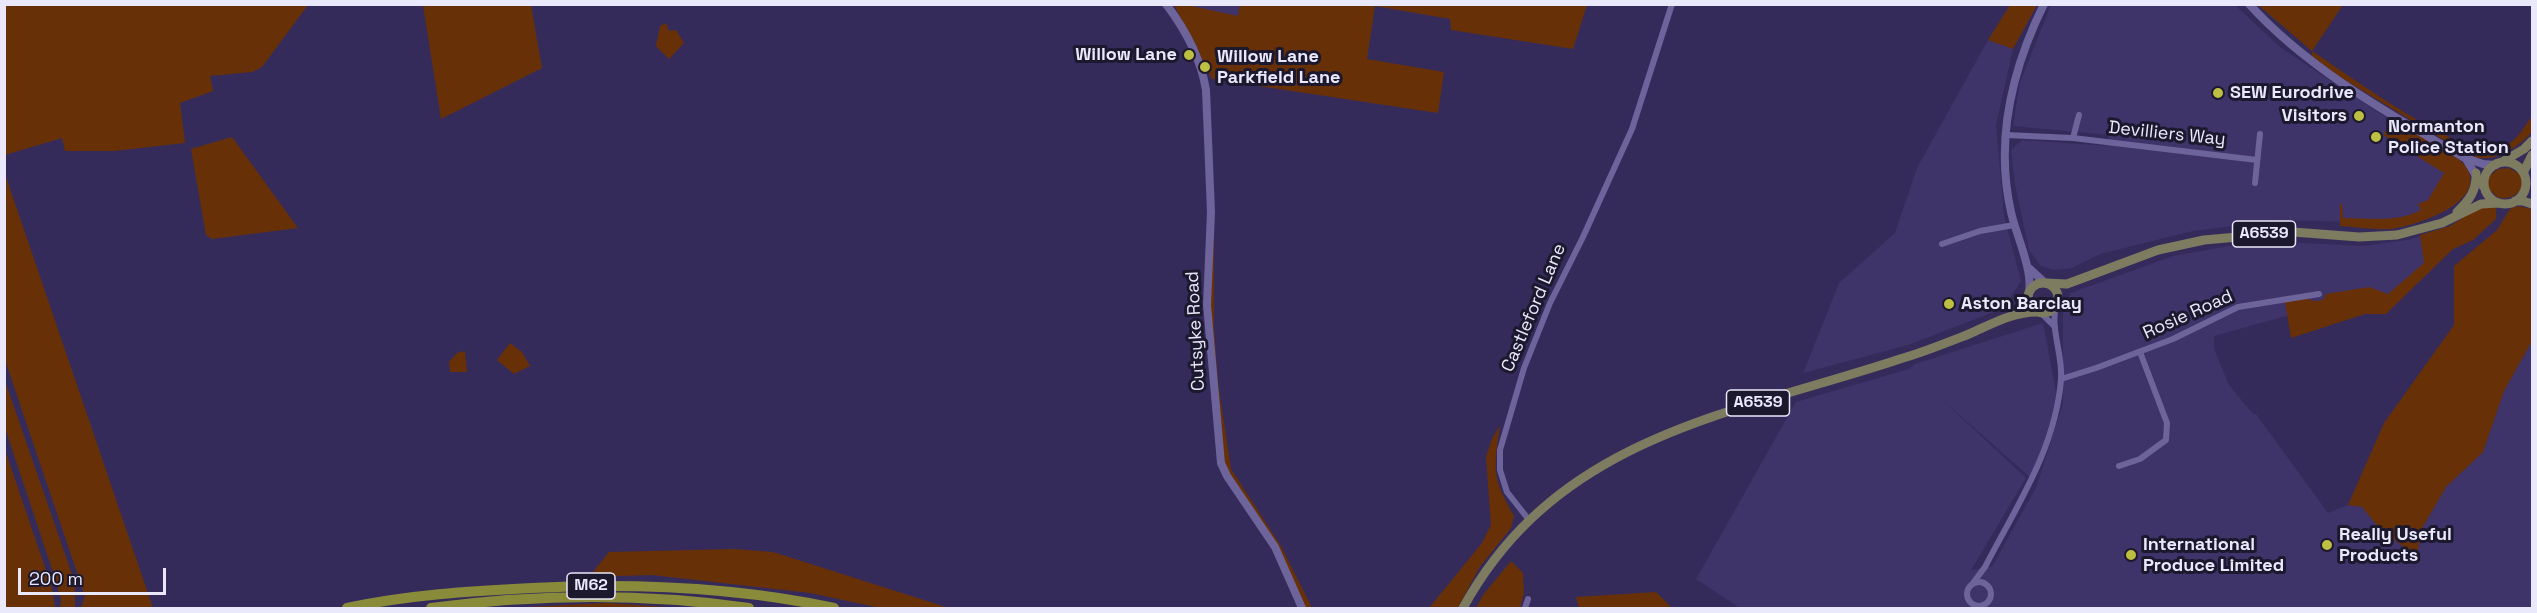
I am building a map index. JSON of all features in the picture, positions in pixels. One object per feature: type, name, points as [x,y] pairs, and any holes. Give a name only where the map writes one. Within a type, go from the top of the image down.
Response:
[{"type":"highway","name":"M62","points":[[347,609],[456,592],[615,585],[685,588],[742,594],[805,602],[834,609]]},
{"type":"highway","name":"M62","points":[[431,609],[493,601],[616,597],[749,609]]},
{"type":"main road","name":"Cutsyke Road","points":[[1166,4],[1191,45],[1203,74],[1206,90],[1211,212],[1207,305],[1221,463],[1227,476],[1275,547],[1302,609]]},
{"type":"main road","points":[[2039,313],[2030,306],[2031,278],[2014,225],[2006,174],[2006,135],[2008,105],[2016,69],[2027,38],[2044,4]]},
{"type":"main road","points":[[2249,4],[2275,33],[2304,57],[2463,157],[2483,164],[2516,164],[2528,180]]},
{"type":"main road","points":[[2482,187],[2483,176],[2524,149],[2532,141]]},
{"type":"main road","points":[[2515,201],[2522,196],[2528,180],[2532,155]]},
{"type":"main road","points":[[2463,157],[2476,173],[2488,197],[2499,203],[2523,201],[2532,204]]},
{"type":"main road","points":[[2449,220],[2471,197],[2475,189],[2476,173]]},
{"type":"main road","name":"A6539","points":[[2449,220],[2471,205],[2482,187]]},
{"type":"main road","name":"A6539","points":[[2005,318],[2020,308],[2034,286],[2045,283],[2067,284],[2149,253],[2204,240],[2294,232],[2360,237],[2397,235],[2419,231],[2449,220],[2481,204],[2499,203]]},
{"type":"main road","points":[[2028,266],[2034,275],[2056,290],[2057,303]]},
{"type":"main road","name":"A6539","points":[[1463,609],[1488,567],[1529,520],[1583,476],[1631,449],[1676,430],[1824,381],[1932,349],[2015,314],[2048,313],[2084,278]]},
{"type":"street","name":"Castleford Lane","points":[[1529,520],[1507,492],[1500,470],[1500,450],[1524,368],[1554,295],[1584,237],[1627,140],[1672,4]]},
{"type":"street","points":[[2073,138],[2079,114]]},
{"type":"street","points":[[2255,183],[2260,134]]},
{"type":"street","name":"Devilliers Way","points":[[2006,135],[2073,138],[2257,160]]},
{"type":"street","points":[[1942,244],[1980,231],[2014,225]]},
{"type":"street","name":"Rosie Road","points":[[2061,379],[2174,339],[2238,307],[2319,294]]},
{"type":"street","points":[[1985,567],[1990,597],[1986,604],[1978,606],[1971,603],[1967,597],[1968,587],[1985,567],[2046,449],[2056,415],[2061,379],[2061,360],[2055,327],[2057,303]]},
{"type":"street","points":[[2039,313],[2055,327]]},
{"type":"street","name":"Rosie Road","points":[[2119,466],[2140,459],[2166,440],[2168,423],[2140,352]]},
{"type":"street","points":[[1973,583],[1981,582],[1988,586]]},
{"type":"street","points":[[1526,609],[1528,599]]},
{"type":"shaded area","points":[[5,4],[308,5],[262,67],[252,72],[210,76],[213,91],[180,103],[185,143],[114,151],[65,151],[62,138],[5,155]]},
{"type":"shaded area","points":[[1240,4],[1587,5],[1573,49],[1451,30],[1450,19],[1375,6],[1367,59],[1444,72],[1438,113],[1212,79],[1174,5],[1187,5],[1238,16]]},
{"type":"shaded area","points":[[423,5],[531,5],[542,68],[441,119]]},
{"type":"shaded area","points":[[1183,5],[1240,5],[1238,16]]},
{"type":"shaded area","points":[[2010,5],[2037,5],[2013,49],[1988,40]]},
{"type":"shaded area","points":[[2051,5],[2235,5],[2281,48],[2448,158],[2458,198],[2392,223],[2280,220],[2193,231],[2100,254],[2072,268],[2053,270],[2041,266],[2029,250],[2015,184],[2011,150],[2022,140],[2107,146],[2109,135],[2013,126],[2020,82]]},
{"type":"shaded area","points":[[2258,5],[2343,5],[2312,51]]},
{"type":"shaded area","points":[[666,23],[669,31],[676,30],[684,43],[669,59],[656,46],[660,26]]},
{"type":"shaded area","points":[[1988,40],[2013,49],[1996,125],[2004,216],[2021,281],[2004,308],[1908,345],[1803,373],[1839,283],[1895,233],[1917,168]]},
{"type":"shaded area","points":[[2312,51],[2403,112],[2456,140],[2478,148],[2503,147],[2517,136],[2532,116],[2532,132],[2511,150],[2495,157],[2477,158],[2468,155],[2337,75],[2312,56]]},
{"type":"shaded area","points":[[2393,119],[2464,164],[2470,177],[2468,189],[2460,200],[2448,209],[2417,223],[2391,229],[2340,226],[2340,204],[2342,204],[2343,218],[2393,218],[2421,210],[2418,204],[2428,200],[2444,173],[2383,135]]},
{"type":"shaded area","points":[[232,137],[298,228],[212,239],[206,235],[191,149]]},
{"type":"shaded area","points":[[2509,168],[2520,174],[2522,185],[2514,196],[2499,198],[2488,189],[2487,178],[2498,169]]},
{"type":"shaded area","points":[[5,174],[153,608],[81,608],[85,596],[5,360]]},
{"type":"shaded area","points":[[2481,206],[2496,207],[2496,219],[2473,240],[2453,249],[2386,314],[2365,314],[2291,338],[2285,302],[2306,297],[2312,301],[2319,301],[2324,299],[2326,294],[2369,287],[2388,294],[2424,263],[2420,235],[2450,226]]},
{"type":"shaded area","points":[[2517,206],[2532,209],[2532,341],[2504,391],[2483,452],[2446,487],[2421,530],[2417,557],[2380,529],[2362,507],[2348,505],[2384,423],[2454,325],[2454,266],[2497,230],[2510,209]]},
{"type":"shaded area","points":[[1214,227],[1214,329],[1218,382],[1231,469],[1281,546],[1312,608],[1303,608],[1274,541],[1225,469],[1209,304]]},
{"type":"shaded area","points":[[2451,228],[2423,268],[2389,299],[2369,293],[2214,336],[2214,349],[2229,385],[2253,414],[2256,414],[2328,513],[2348,505],[2362,507],[2380,529],[2416,556],[2421,530],[2446,487],[2483,452],[2504,391],[2532,341],[2532,608],[1740,608],[1696,579],[1796,402],[1909,369],[1915,364],[2043,323],[2058,403],[2031,478],[1938,396],[2026,478],[1971,570],[1992,567],[2036,488],[2063,404],[2063,310],[2071,293],[2173,256],[2258,241],[2364,246],[2407,240]]},
{"type":"shaded area","points":[[510,343],[522,352],[530,366],[514,374],[497,360]]},
{"type":"shaded area","points":[[465,351],[467,372],[450,372],[449,362],[457,353]]},
{"type":"shaded area","points":[[4,378],[75,583],[75,608],[60,608],[61,600],[55,578],[5,428]]},
{"type":"shaded area","points":[[1500,425],[1496,472],[1501,491],[1514,516],[1511,528],[1479,568],[1458,608],[1429,608],[1482,543],[1491,525],[1486,457]]},
{"type":"shaded area","points":[[4,447],[52,588],[55,608],[5,608]]},
{"type":"shaded area","points":[[734,549],[773,552],[949,608],[881,608],[810,593],[652,575],[589,577],[609,552]]},
{"type":"shaded area","points":[[1511,561],[1523,573],[1524,593],[1520,608],[1476,608],[1483,595]]},
{"type":"shaded area","points":[[1656,592],[1672,608],[1579,608],[1576,597]]},
{"type":"shaded area","points":[[607,603],[681,608],[505,608]]},
{"type":"place","name":"Willow Lane","points":[[1189,55]]},
{"type":"place","name":"Willow Lane Parkfield Lane","points":[[1205,67]]},
{"type":"place","name":"SEW Eurodrive","points":[[2218,93]]},
{"type":"place","name":"Visitors","points":[[2359,116]]},
{"type":"place","name":"Normanton Police Station","points":[[2376,137]]},
{"type":"place","name":"Aston Barclay","points":[[1949,304]]},
{"type":"place","name":"Really Useful Products","points":[[2327,545]]},
{"type":"place","name":"International Produce Limited","points":[[2131,555]]}]
